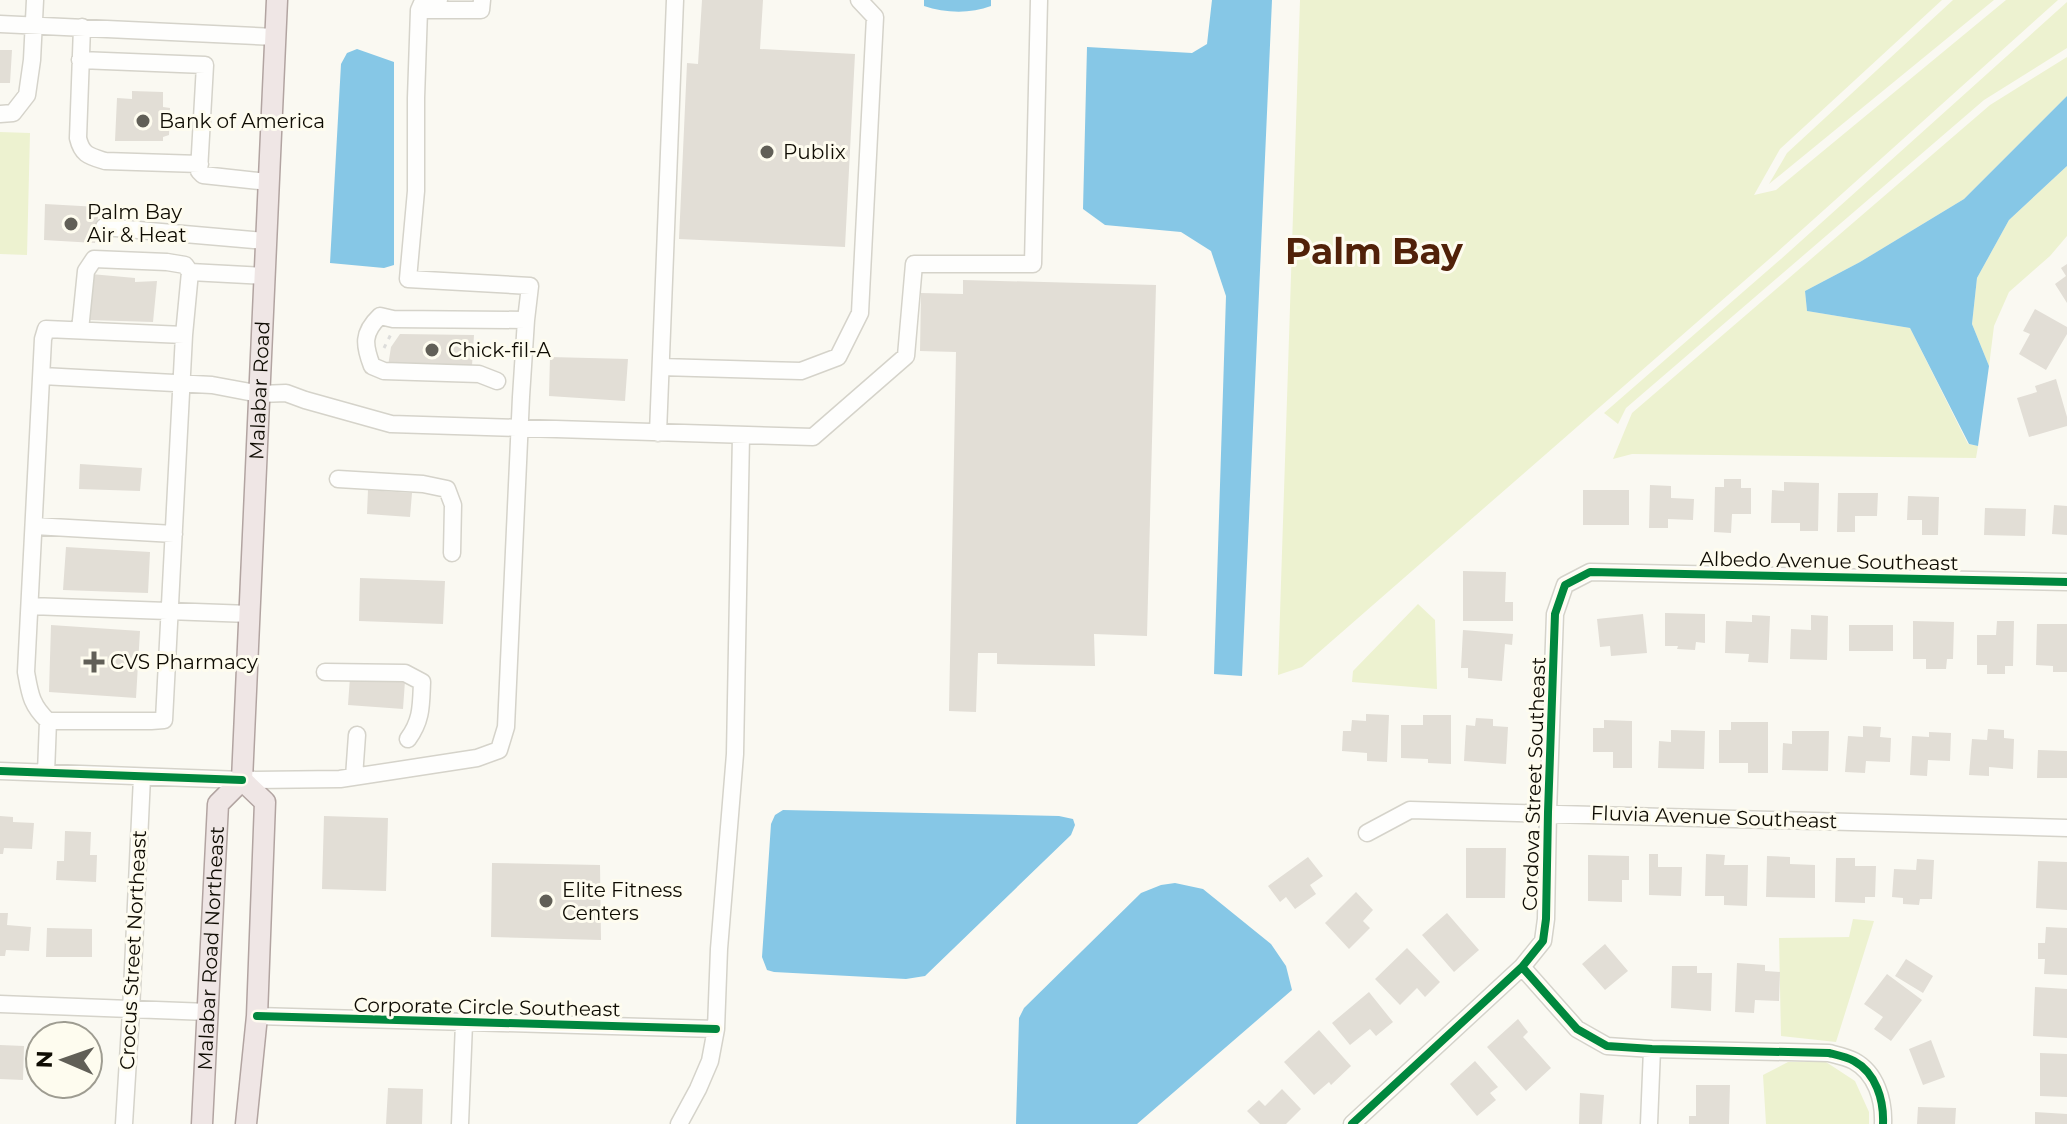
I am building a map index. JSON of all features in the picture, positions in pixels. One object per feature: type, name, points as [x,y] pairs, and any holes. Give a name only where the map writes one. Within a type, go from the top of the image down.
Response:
[{"type":"main road","name":"Malabar Road","points":[[242,780],[277,0]]},
{"type":"main road","name":"Malabar Road Northeast","points":[[203,1122],[218,804],[242,780]]},
{"type":"main road","points":[[242,780],[265,802],[257,1016],[246,1124]]},
{"type":"street","points":[[0,114],[13,113],[27,95],[35,0]]},
{"type":"street","points":[[0,771],[242,780],[340,779],[477,758],[499,750],[506,727],[530,286],[408,279],[417,187],[419,10],[423,1],[439,0]]},
{"type":"street","points":[[658,433],[675,0]]},
{"type":"street","points":[[661,367],[801,371],[838,357],[860,313],[875,17],[859,0]]},
{"type":"street","points":[[42,376],[212,385],[260,394],[286,393],[391,424],[813,437],[906,356],[914,264],[1033,264],[1039,0]]},
{"type":"street","points":[[419,10],[482,5]]},
{"type":"street","points":[[0,24],[275,37]]},
{"type":"street","points":[[82,27],[78,138],[81,148],[90,156],[105,161],[200,168]]},
{"type":"street","points":[[80,60],[205,65],[200,168],[203,175],[268,182]]},
{"type":"street","points":[[104,227],[265,241]]},
{"type":"street","points":[[80,330],[86,271],[94,259],[167,262],[185,265],[190,272],[164,720],[48,721],[35,709],[26,672],[43,339],[46,329],[184,335]]},
{"type":"street","points":[[190,272],[264,276]]},
{"type":"street","points":[[497,381],[479,374],[384,371],[372,366],[367,351],[393,319],[526,320]]},
{"type":"street","points":[[679,1124],[710,1061],[716,1029],[719,949],[735,754],[741,435]]},
{"type":"street","points":[[338,479],[423,484],[447,489],[453,505],[452,553]]},
{"type":"street","points":[[34,526],[174,534]]},
{"type":"street","name":"Albedo Avenue Southeast","points":[[1590,572],[2067,582]]},
{"type":"street","name":"Cordova Street Southeast","points":[[1352,1124],[1522,967],[1543,941],[1555,614],[1565,585],[1590,572]]},
{"type":"street","points":[[30,606],[250,614]]},
{"type":"street","points":[[325,672],[405,673],[422,682],[417,727],[408,739]]},
{"type":"street","points":[[46,773],[48,721]]},
{"type":"street","points":[[354,777],[357,735]]},
{"type":"street","name":"Crocus Street Northeast","points":[[124,1124],[142,777]]},
{"type":"street","name":"Fluvia Avenue Southeast","points":[[1367,833],[1410,810],[2067,828]]},
{"type":"street","points":[[1522,967],[1577,1029],[1607,1046],[1829,1053],[1853,1060],[1869,1072],[1877,1087],[1883,1124]]},
{"type":"street","points":[[0,1004],[208,1012]]},
{"type":"street","name":"Corporate Circle Southeast","points":[[257,1016],[716,1029]]},
{"type":"street","points":[[460,1124],[464,1023]]},
{"type":"street","points":[[1649,1124],[1652,1049]]},
{"type":"green space","points":[[1300,0],[1942,0],[1780,149],[1754,195],[1776,190],[2006,0],[2058,0],[1775,254],[1302,667],[1278,675]]},
{"type":"green space","points":[[1953,0],[1994,0],[1769,184],[1787,153]]},
{"type":"green space","points":[[2067,2],[2067,48],[1984,100],[1626,408],[1618,424],[1604,413],[1781,259]]},
{"type":"green space","points":[[2067,57],[2067,96],[1964,199],[1860,262],[1805,291],[1807,311],[1910,328],[1968,444],[1978,446],[1976,458],[1632,454],[1613,459],[1632,413],[1990,105]]},
{"type":"green space","points":[[0,132],[30,133],[27,255],[0,254]]},
{"type":"green space","points":[[2067,166],[2067,236],[2050,256],[2009,292],[1994,326],[1989,366],[1972,324],[1977,278],[2009,220]]},
{"type":"green space","points":[[1418,604],[1435,620],[1437,689],[1352,682],[1353,671]]},
{"type":"green space","points":[[1853,919],[1874,921],[1836,1042],[1781,1036],[1779,938],[1849,937]]},
{"type":"green space","points":[[1788,1062],[1826,1062],[1855,1081],[1869,1112],[1869,1124],[1766,1124],[1763,1075]]},
{"type":"water","points":[[924,0],[991,0],[991,6],[949,11],[924,6]]},
{"type":"water","points":[[1212,0],[1272,0],[1242,676],[1214,674],[1226,296],[1211,251],[1181,232],[1105,225],[1083,209],[1087,47],[1192,53],[1207,44]]},
{"type":"water","points":[[357,49],[394,62],[394,265],[384,268],[330,263],[341,64],[347,53]]},
{"type":"water","points":[[2067,96],[2067,166],[2009,220],[1977,278],[1972,324],[1989,366],[1978,446],[1969,444],[1910,328],[1807,311],[1805,291],[1860,262],[1964,199]]},
{"type":"water","points":[[783,810],[1059,816],[1073,819],[1075,825],[1071,835],[925,976],[906,979],[767,970],[762,957],[771,824],[775,815]]},
{"type":"water","points":[[1175,883],[1203,889],[1271,944],[1286,966],[1292,990],[1137,1124],[1016,1124],[1019,1018],[1024,1008],[1141,893]]},
{"type":"building","name":"Publix","points":[[702,0],[763,0],[760,49],[855,54],[845,247],[679,239],[687,63],[698,64]]},
{"type":"building","points":[[0,50],[12,50],[10,83],[0,83]]},
{"type":"building","name":"Bank of America","points":[[132,91],[163,92],[163,107],[170,108],[169,135],[163,137],[163,141],[115,141],[117,98],[132,99]]},
{"type":"building","name":"Palm Bay Air & Heat","points":[[45,204],[99,207],[95,243],[44,240]]},
{"type":"building","points":[[2067,264],[2067,303],[2055,284],[2066,276],[2061,268]]},
{"type":"building","points":[[91,274],[135,278],[135,282],[157,281],[153,322],[88,320]]},
{"type":"building","points":[[963,280],[1156,285],[1147,636],[1094,634],[1095,666],[997,664],[997,653],[978,653],[976,712],[949,711],[956,352],[920,351],[921,293],[963,294]]},
{"type":"building","points":[[2035,309],[2067,327],[2067,334],[2046,370],[2019,354],[2030,334],[2023,331]]},
{"type":"building","name":"Chick-fil-A","points":[[400,334],[474,335],[472,366],[388,366],[391,347]]},
{"type":"building","points":[[550,357],[628,359],[625,401],[549,396]]},
{"type":"building","points":[[2056,379],[2067,426],[2029,437],[2017,398],[2037,392],[2035,386]]},
{"type":"building","points":[[80,464],[142,468],[140,491],[79,489]]},
{"type":"building","points":[[1724,479],[1741,479],[1741,488],[1751,488],[1751,514],[1732,514],[1731,533],[1714,532],[1715,487],[1724,487]]},
{"type":"building","points":[[1784,482],[1819,483],[1818,531],[1800,531],[1800,523],[1771,523],[1772,490],[1784,491]]},
{"type":"building","points":[[1650,485],[1671,486],[1671,498],[1694,499],[1693,520],[1668,519],[1668,528],[1649,528]]},
{"type":"building","points":[[368,490],[412,493],[410,517],[367,514]]},
{"type":"building","points":[[1583,490],[1629,490],[1629,525],[1583,525]]},
{"type":"building","points":[[1838,493],[1878,493],[1877,516],[1855,516],[1855,532],[1837,532]]},
{"type":"building","points":[[1908,496],[1939,497],[1938,535],[1922,535],[1922,520],[1907,520]]},
{"type":"building","points":[[2054,505],[2067,506],[2067,535],[2052,534]]},
{"type":"building","points":[[1985,508],[2026,509],[2025,536],[1984,535]]},
{"type":"building","points":[[66,547],[150,552],[148,593],[63,590]]},
{"type":"building","points":[[1463,571],[1506,572],[1505,602],[1513,602],[1513,621],[1463,621]]},
{"type":"building","points":[[360,578],[445,581],[443,624],[359,621]]},
{"type":"building","points":[[1665,613],[1705,614],[1705,643],[1696,642],[1695,650],[1665,646]]},
{"type":"building","points":[[1643,614],[1647,653],[1611,656],[1610,646],[1600,647],[1597,619]]},
{"type":"building","points":[[1752,615],[1770,616],[1768,663],[1748,662],[1749,654],[1725,653],[1726,621],[1752,622]]},
{"type":"building","points":[[1811,615],[1828,616],[1827,660],[1790,659],[1791,629],[1811,630]]},
{"type":"building","points":[[1913,621],[1954,622],[1953,659],[1947,659],[1946,669],[1926,669],[1926,659],[1913,659]]},
{"type":"building","points":[[1997,621],[2014,621],[2013,666],[2005,666],[2005,674],[1987,674],[1987,665],[1977,665],[1977,635],[1996,635]]},
{"type":"building","points":[[2037,624],[2067,624],[2067,672],[2053,672],[2053,666],[2036,665]]},
{"type":"building","name":"CVS Pharmacy","points":[[51,625],[140,631],[136,698],[49,692]]},
{"type":"building","points":[[1849,625],[1893,625],[1893,651],[1849,651]]},
{"type":"building","points":[[1463,630],[1513,634],[1512,645],[1505,644],[1502,681],[1468,678],[1468,668],[1461,668]]},
{"type":"building","points":[[350,677],[405,681],[403,709],[348,705]]},
{"type":"building","points":[[1366,714],[1389,715],[1387,762],[1367,761],[1367,753],[1342,751],[1343,731],[1351,731],[1352,720],[1366,721]]},
{"type":"building","points":[[1423,715],[1451,715],[1451,764],[1401,758],[1401,725],[1423,725]]},
{"type":"building","points":[[1476,718],[1493,719],[1493,726],[1508,727],[1506,764],[1464,761],[1466,725],[1475,726]]},
{"type":"building","points":[[1604,720],[1632,721],[1632,768],[1613,768],[1613,752],[1593,752],[1593,728],[1604,728]]},
{"type":"building","points":[[1731,722],[1768,722],[1768,773],[1748,773],[1748,763],[1719,763],[1719,730],[1731,730]]},
{"type":"building","points":[[1863,726],[1881,727],[1880,737],[1891,738],[1890,762],[1866,761],[1865,773],[1845,772],[1848,736],[1863,737]]},
{"type":"building","points":[[1988,729],[2004,730],[2004,738],[2014,739],[2013,769],[1989,767],[1989,776],[1969,775],[1972,739],[1987,740]]},
{"type":"building","points":[[1671,730],[1705,731],[1704,769],[1658,768],[1659,741],[1671,742]]},
{"type":"building","points":[[1792,731],[1829,731],[1828,771],[1782,770],[1783,743],[1792,744]]},
{"type":"building","points":[[1929,732],[1951,733],[1950,761],[1928,760],[1927,776],[1910,775],[1912,736],[1929,737]]},
{"type":"building","points":[[2038,750],[2067,751],[2067,778],[2037,778]]},
{"type":"building","points":[[0,816],[13,817],[13,822],[34,823],[32,849],[4,848],[3,854],[0,854]]},
{"type":"building","points":[[324,816],[388,818],[386,891],[322,889]]},
{"type":"building","points":[[65,831],[91,832],[90,855],[97,855],[96,882],[56,880],[57,861],[64,861]]},
{"type":"building","points":[[1466,848],[1506,848],[1505,898],[1466,898]]},
{"type":"building","points":[[1649,854],[1658,854],[1658,867],[1682,867],[1681,896],[1649,895]]},
{"type":"building","points":[[1706,854],[1725,855],[1724,865],[1748,865],[1747,906],[1724,905],[1724,896],[1705,896]]},
{"type":"building","points":[[1588,855],[1629,856],[1629,880],[1622,880],[1622,902],[1588,901]]},
{"type":"building","points":[[1767,856],[1790,857],[1790,864],[1815,865],[1815,898],[1766,897]]},
{"type":"building","points":[[1308,857],[1323,876],[1310,885],[1316,894],[1295,909],[1286,897],[1280,902],[1268,886]]},
{"type":"building","points":[[1836,858],[1855,858],[1855,866],[1876,866],[1875,897],[1865,897],[1865,903],[1835,902]]},
{"type":"building","points":[[1917,859],[1934,860],[1932,899],[1920,899],[1919,905],[1903,904],[1903,898],[1892,897],[1894,869],[1916,870]]},
{"type":"building","points":[[2038,861],[2067,862],[2067,910],[2036,908]]},
{"type":"building","name":"Elite Fitness Centers","points":[[492,863],[600,865],[601,940],[491,937]]},
{"type":"building","points":[[1356,892],[1373,910],[1363,921],[1370,928],[1349,949],[1325,923]]},
{"type":"building","points":[[0,913],[8,913],[7,925],[31,927],[29,951],[6,950],[5,956],[0,956]]},
{"type":"building","points":[[1447,913],[1479,950],[1454,972],[1422,935]]},
{"type":"building","points":[[2046,927],[2067,928],[2067,975],[2044,974],[2045,959],[2038,959],[2038,943],[2045,943]]},
{"type":"building","points":[[47,928],[92,929],[92,957],[46,957]]},
{"type":"building","points":[[1605,944],[1628,971],[1605,990],[1582,964]]},
{"type":"building","points":[[1407,948],[1440,982],[1425,997],[1417,988],[1400,1005],[1375,979]]},
{"type":"building","points":[[1906,959],[1933,976],[1923,993],[1895,976]]},
{"type":"building","points":[[1737,963],[1765,965],[1765,971],[1780,972],[1779,1001],[1755,1000],[1754,1013],[1735,1012]]},
{"type":"building","points":[[1672,966],[1697,966],[1697,973],[1712,973],[1711,1011],[1671,1008]]},
{"type":"building","points":[[1887,974],[1922,1000],[1891,1041],[1874,1029],[1883,1017],[1864,1004]]},
{"type":"building","points":[[2035,987],[2067,989],[2067,1038],[2033,1036]]},
{"type":"building","points":[[1369,992],[1393,1022],[1376,1036],[1370,1029],[1350,1045],[1332,1023]]},
{"type":"building","points":[[1518,1019],[1528,1032],[1523,1037],[1551,1068],[1526,1091],[1487,1047]]},
{"type":"building","points":[[1319,1030],[1351,1066],[1331,1085],[1329,1082],[1314,1095],[1284,1062]]},
{"type":"building","points":[[1931,1040],[1945,1077],[1923,1085],[1909,1049]]},
{"type":"building","points":[[0,1045],[24,1046],[23,1080],[0,1079]]},
{"type":"building","points":[[2040,1053],[2067,1054],[2067,1097],[2040,1096]]},
{"type":"building","points":[[1475,1061],[1498,1087],[1490,1093],[1496,1100],[1477,1116],[1450,1084]]},
{"type":"building","points":[[1696,1085],[1730,1085],[1729,1124],[1689,1124],[1689,1116],[1696,1116]]},
{"type":"building","points":[[388,1088],[423,1089],[422,1124],[386,1124]]},
{"type":"building","points":[[1282,1089],[1301,1109],[1286,1124],[1260,1124],[1247,1111],[1259,1100],[1265,1106]]},
{"type":"building","points":[[1580,1093],[1604,1095],[1602,1124],[1579,1124]]},
{"type":"building","points":[[1918,1107],[1956,1108],[1955,1124],[1917,1124]]},
{"type":"building","points":[[2035,1112],[2067,1114],[2067,1124],[2035,1124]]},
{"type":"cycle path","points":[[1352,1124],[1522,967],[1543,941],[1555,614],[1565,585],[1590,572],[2067,582]]},
{"type":"cycle path","points":[[0,771],[242,780]]},
{"type":"cycle path","points":[[1522,967],[1577,1029],[1607,1046],[1829,1053],[1851,1060],[1862,1066],[1873,1080],[1882,1106],[1883,1124]]},
{"type":"cycle path","points":[[257,1016],[716,1029]]},
{"type":"place","name":"Bank of America","points":[[143,121]]},
{"type":"place","name":"Publix","points":[[767,152]]},
{"type":"place","name":"Palm Bay Air & Heat","points":[[71,224]]},
{"type":"place","name":"Chick-fil-A","points":[[432,350]]},
{"type":"place","name":"CVS Pharmacy","points":[[94,662]]},
{"type":"place","name":"Elite Fitness Centers","points":[[546,901]]},
{"type":"district","name":"Palm Bay","points":[[1374,251]]}]
